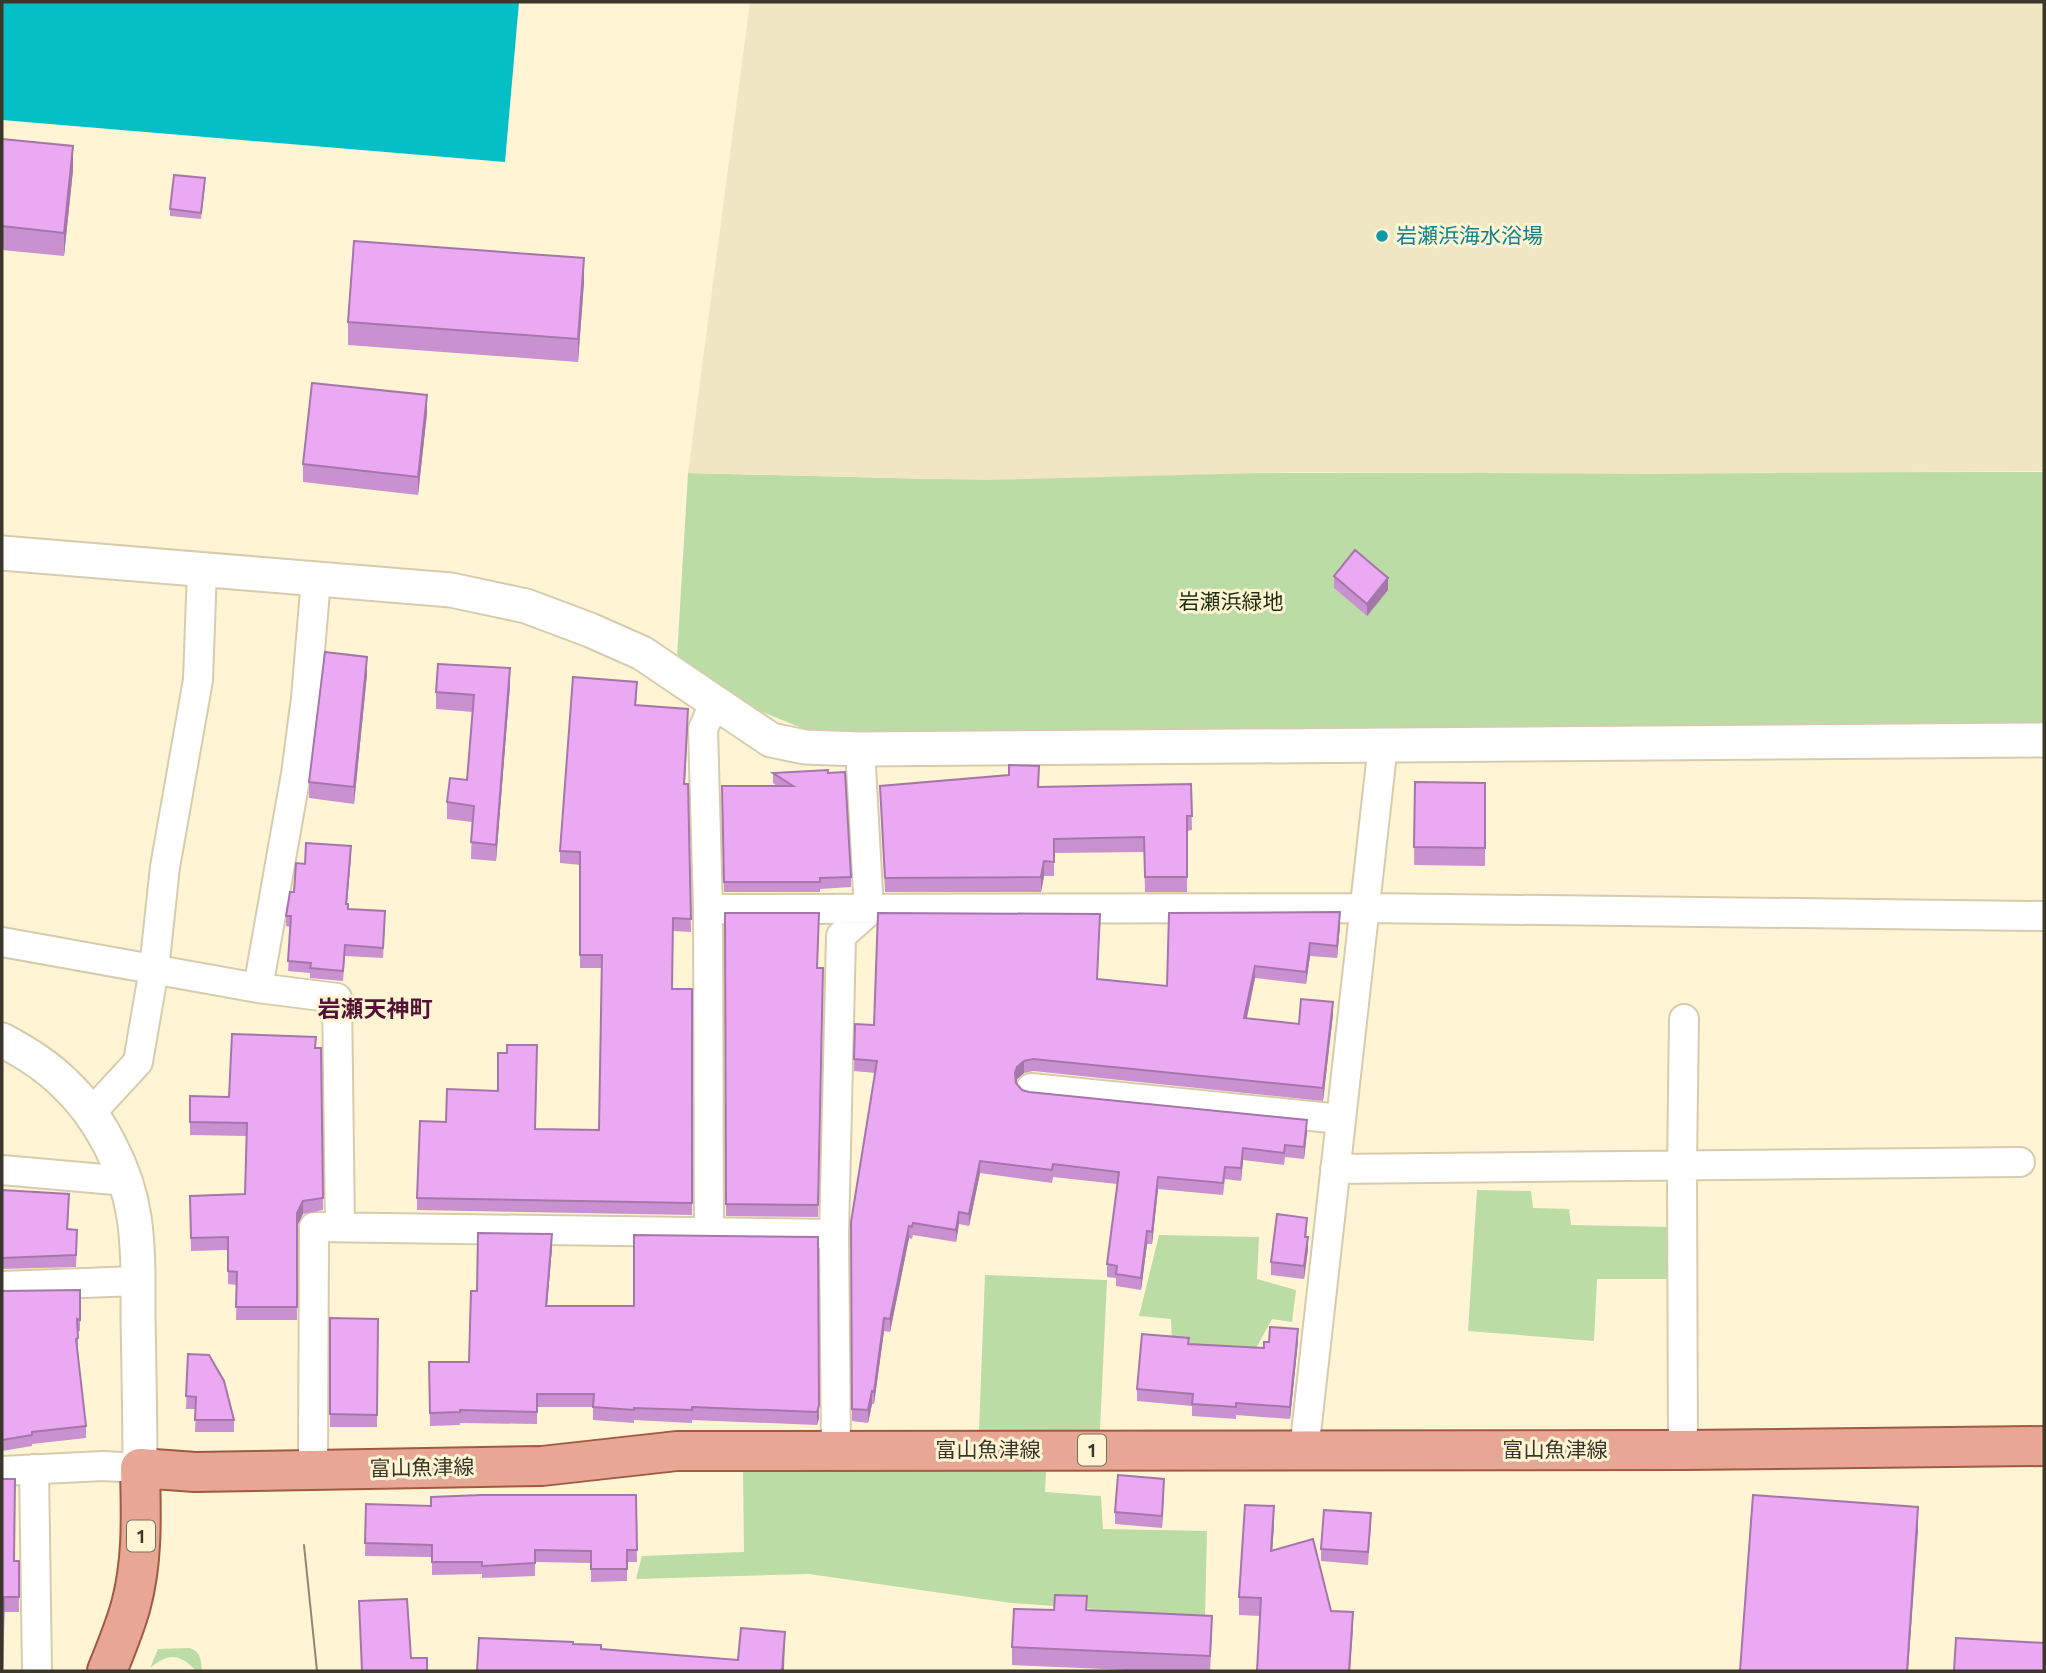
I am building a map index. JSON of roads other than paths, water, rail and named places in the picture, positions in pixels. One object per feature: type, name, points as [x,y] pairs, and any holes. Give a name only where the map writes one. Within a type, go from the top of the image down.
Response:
[{"type":"main road","name":"富山魚津線","points":[[141,1468],[195,1472],[542,1466],[677,1451],[1683,1450],[2044,1446]]},
{"type":"main road","name":"1","points":[[107,1671],[132,1603],[138,1570],[141,1468]]},
{"type":"street","points":[[2,553],[451,590],[526,606],[590,629],[642,653],[771,740],[805,747],[860,749],[2044,740]]},
{"type":"street","points":[[91,1113],[138,1062],[154,969],[165,866],[198,680],[202,570]]},
{"type":"street","points":[[258,988],[296,774],[306,698],[316,579]]},
{"type":"street","points":[[709,1231],[708,909],[703,729],[715,701]]},
{"type":"street","points":[[1304,1451],[1383,744]]},
{"type":"street","points":[[860,749],[869,911]]},
{"type":"street","points":[[708,909],[869,911],[1365,908],[2044,916]]},
{"type":"street","points":[[836,1450],[834,1234],[841,936],[869,911]]},
{"type":"street","points":[[2,942],[258,988],[337,998],[340,1227]]},
{"type":"street","points":[[1683,1450],[1684,1019]]},
{"type":"street","points":[[2,1040],[22,1051],[64,1082],[91,1113],[115,1155],[126,1181],[134,1217],[138,1281],[141,1468],[103,1466],[2,1471]]},
{"type":"street","points":[[1031,1088],[1341,1119]]},
{"type":"street","points":[[1335,1169],[2020,1162]]},
{"type":"street","points":[[2,1170],[126,1181]]},
{"type":"street","points":[[313,1470],[314,1227],[834,1234]]},
{"type":"street","points":[[2,1286],[138,1281]]},
{"type":"street","points":[[34,1469],[37,1671]]},
{"type":"water","points":[[2,2],[519,2],[505,162],[2,120]]},
{"type":"tram line","points":[[304,1545],[317,1671]]},
{"type":"place","name":"岩瀬浜海水浴場","points":[[1382,236]]},
{"type":"district","name":"岩瀬天神町","points":[[375,1009]]},
{"type":"park label","name":"岩瀬浜緑地","points":[[1231,602]]}]
